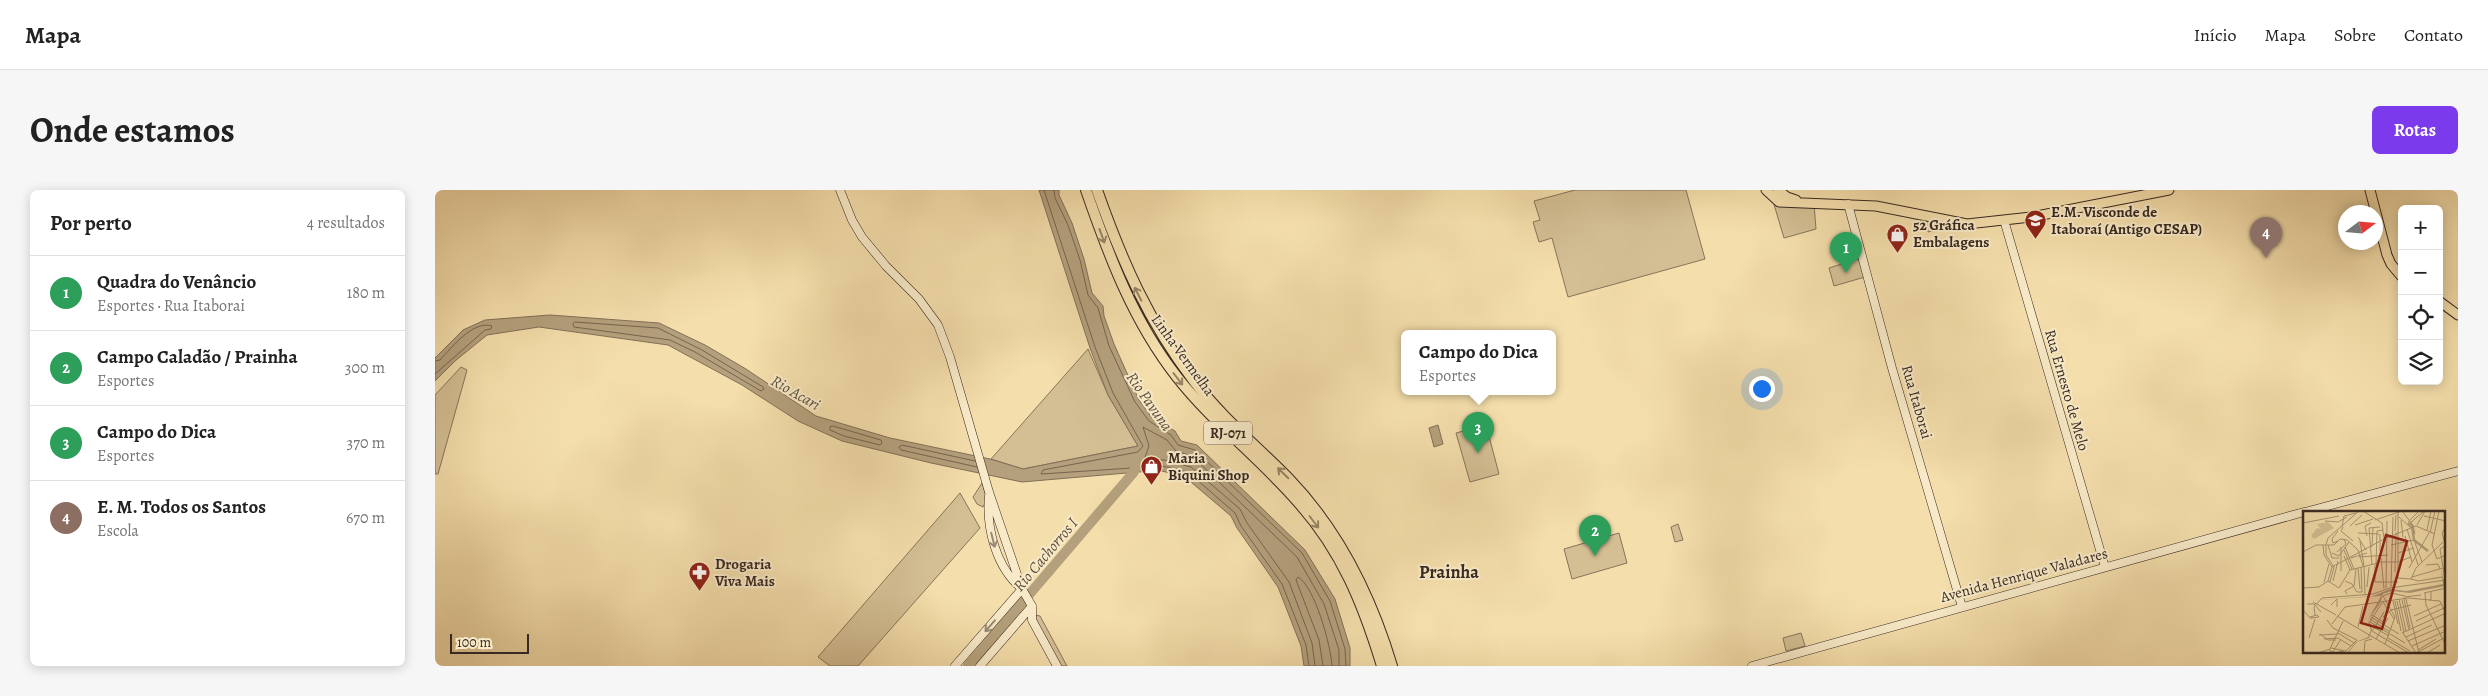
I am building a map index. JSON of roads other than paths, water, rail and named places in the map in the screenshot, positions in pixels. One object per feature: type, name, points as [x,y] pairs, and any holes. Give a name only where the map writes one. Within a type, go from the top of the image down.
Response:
[{"type":"highway","name":"Linha Vermelha","points":[[1086,190],[1116,274],[1147,334],[1175,375],[1201,405],[1299,502],[1316,524],[1354,586],[1371,626],[1382,666]]},
{"type":"highway","name":"Linha Vermelha","points":[[1097,190],[1122,260],[1163,337],[1195,383],[1289,478],[1324,520],[1361,582],[1379,625],[1392,666]]},
{"type":"main road","points":[[1766,190],[1779,202],[1883,207],[1967,224],[2004,220],[2169,190]]},
{"type":"main road","points":[[1779,190],[1787,197],[1803,202]]},
{"type":"main road","points":[[2370,190],[2387,256],[2398,272]]},
{"type":"main road","points":[[2443,304],[2458,314]]},
{"type":"street","points":[[840,190],[852,220],[862,237],[886,266],[919,299],[938,325],[950,357],[989,492],[1024,592],[1031,604],[1033,620],[1057,666]]},
{"type":"street","name":"Rua Itaborai","points":[[1848,204],[1892,368],[1962,607]]},
{"type":"street","name":"Rua Ernesto de Melo","points":[[2004,220],[2105,567]]},
{"type":"street","name":"Avenida Henrique Valadares","points":[[2309,511],[2458,471]]},
{"type":"street","points":[[989,492],[989,514],[994,545],[1007,574],[1024,592]]},
{"type":"street","name":"Avenida Henrique Valadares","points":[[1752,666],[2303,513]]},
{"type":"street","points":[[955,666],[1024,592]]},
{"type":"street","points":[[981,666],[1031,604]]},
{"type":"water","points":[[1039,190],[1059,190],[1059,195],[1072,223],[1084,259],[1092,293],[1103,306],[1104,316],[1114,344],[1139,400],[1152,418],[1175,431],[1181,441],[1197,445],[1305,550],[1335,599],[1350,648],[1350,666],[1304,666],[1301,646],[1278,587],[1237,528],[1231,516],[1185,477],[1162,471],[1150,471],[1022,482],[931,463],[842,441],[798,421],[742,385],[668,345],[539,327],[487,335],[455,361],[435,381],[435,358],[463,330],[485,320],[550,315],[659,323],[705,345],[746,369],[816,416],[890,438],[990,459],[1023,469],[1138,446],[1108,395],[1090,348]]},
{"type":"water","points":[[1438,425],[1443,444],[1434,447],[1429,428]]},
{"type":"waterway","name":"Rio Cachorros I","points":[[968,666],[1133,473],[1139,462]]},
{"type":"place","name":"E.M. Visconde de Itaboraí (Antigo CESAP)","points":[[2035,240]]},
{"type":"place","name":"52 Gráfica Embalagens","points":[[1897,253]]},
{"type":"place","name":"E. M. Todos os Santos","points":[[2266,258]]},
{"type":"place","name":"Quadra do Venâncio","points":[[1846,273]]},
{"type":"place","name":"Campo do Dica","points":[[1478,453]]},
{"type":"place","name":"Maria Biquini Shop","points":[[1152,486]]},
{"type":"place","name":"Campo Caladão / Prainha","points":[[1595,556]]},
{"type":"place","name":"Drogaria Viva Mais","points":[[699,592]]},
{"type":"district","name":"Prainha","points":[[1449,572]]},
{"type":"water label","name":"Rio Acari","points":[[796,392]]},
{"type":"water label","name":"Rio Pavuna","points":[[1150,401]]}]
